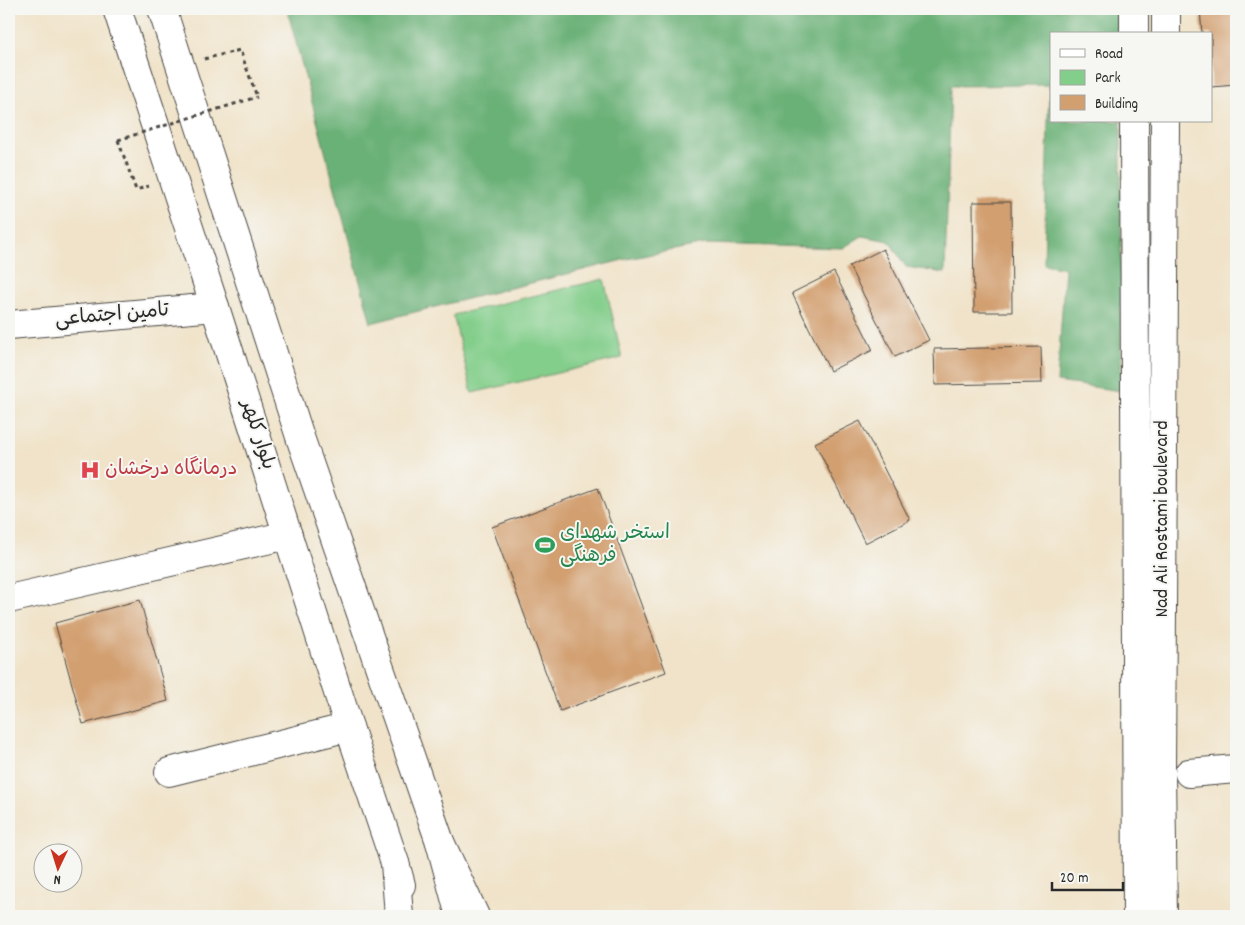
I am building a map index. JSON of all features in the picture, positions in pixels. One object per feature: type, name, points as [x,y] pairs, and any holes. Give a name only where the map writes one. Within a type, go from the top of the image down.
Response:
[{"type":"main road","name":"بلوار کلهر","points":[[117,9],[216,307],[349,727],[395,862]]},
{"type":"main road","name":"بلوار کلهر","points":[[162,9],[304,449],[440,842]]},
{"type":"main road","points":[[1134,9],[1134,32]]},
{"type":"main road","points":[[1166,9],[1166,32]]},
{"type":"main road","name":"Nad Ali Rostami boulevard","points":[[1134,122],[1137,916]]},
{"type":"main road","name":"Nad Ali Rostami boulevard","points":[[1162,916],[1161,773],[1165,122]]},
{"type":"main road","name":"تامین اجتماعی","points":[[9,325],[216,307]]},
{"type":"main road","points":[[9,599],[288,535]]},
{"type":"main road","points":[[169,772],[349,727]]},
{"type":"main road","points":[[1189,773],[1236,769]]},
{"type":"main road","points":[[440,842],[460,916]]},
{"type":"main road","points":[[440,842],[475,916]]},
{"type":"main road","points":[[395,862],[399,916]]},
{"type":"main road","points":[[395,862],[408,916]]},
{"type":"path","points":[[136,190],[118,140],[257,97],[240,50],[180,64]]},
{"type":"green space","points":[[287,9],[1121,9],[1121,32],[1050,32],[1050,122],[1121,122],[1121,391],[1057,382],[1065,268],[1044,264],[1049,85],[951,86],[945,273],[906,267],[889,241],[862,236],[843,248],[705,244],[627,259],[371,323]]},
{"type":"green space","points":[[604,279],[622,358],[472,393],[453,315]]},
{"type":"building","points":[[1200,9],[1236,9],[1236,85],[1212,87],[1212,32],[1202,32]]},
{"type":"building","points":[[973,202],[1011,202],[1012,312],[974,312]]},
{"type":"building","points":[[883,249],[929,340],[895,357],[849,266]]},
{"type":"building","points":[[834,272],[873,350],[830,371],[792,293]]},
{"type":"building","points":[[1041,347],[1042,383],[935,385],[934,349]]},
{"type":"building","points":[[860,421],[910,520],[865,543],[815,443]]},
{"type":"building","points":[[598,488],[666,672],[560,711],[492,527]]},
{"type":"building","points":[[140,600],[168,701],[83,724],[55,623]]},
{"type":"place","name":"درمانگاه درخشان","points":[[90,470]]},
{"type":"place","name":"استخر شهدای فرهنگی","points":[[545,545]]}]
